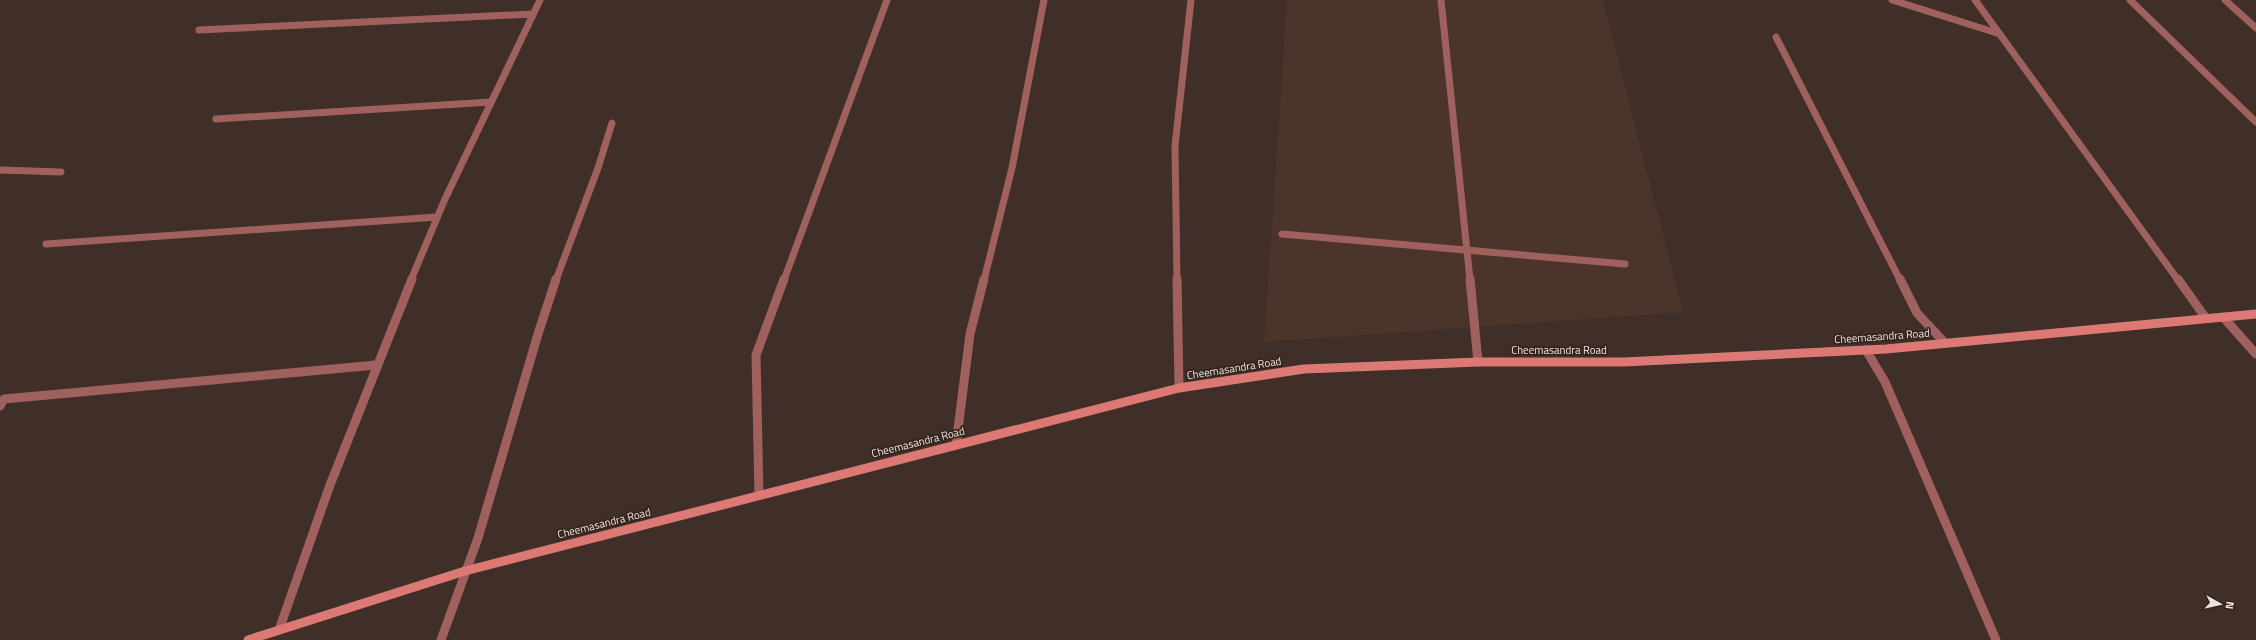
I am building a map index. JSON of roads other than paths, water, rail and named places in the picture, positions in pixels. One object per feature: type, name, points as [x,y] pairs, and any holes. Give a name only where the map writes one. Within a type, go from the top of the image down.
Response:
[{"type":"street","points":[[279,630],[330,485],[376,365],[438,217],[540,0]]},
{"type":"street","points":[[759,495],[756,355],[887,0]]},
{"type":"street","points":[[956,445],[970,334],[1012,168],[1044,0]]},
{"type":"street","points":[[1179,388],[1175,146],[1191,0]]},
{"type":"street","points":[[1441,0],[1478,362]]},
{"type":"street","points":[[1892,0],[2000,34]]},
{"type":"street","points":[[1975,0],[2205,317]]},
{"type":"street","points":[[2130,0],[2256,122]]},
{"type":"street","points":[[2224,0],[2256,28]]},
{"type":"street","points":[[199,30],[533,14]]},
{"type":"street","points":[[1776,37],[1917,313],[1945,343]]},
{"type":"street","points":[[216,119],[491,102]]},
{"type":"street","points":[[442,640],[465,571],[478,538],[542,320],[566,250],[598,168],[612,123]]},
{"type":"street","points":[[0,170],[61,172]]},
{"type":"street","points":[[46,244],[438,217]]},
{"type":"street","points":[[1282,234],[1466,252],[1625,264]]},
{"type":"street","name":"Cheemasandra Road","points":[[248,640],[465,571],[1179,388],[1304,369],[1478,362],[1624,362],[1866,350],[2205,317],[2256,314]]},
{"type":"street","points":[[2223,317],[2256,354]]},
{"type":"street","points":[[1866,350],[1885,382],[1996,640]]},
{"type":"street","points":[[0,406],[4,399],[376,365]]}]
